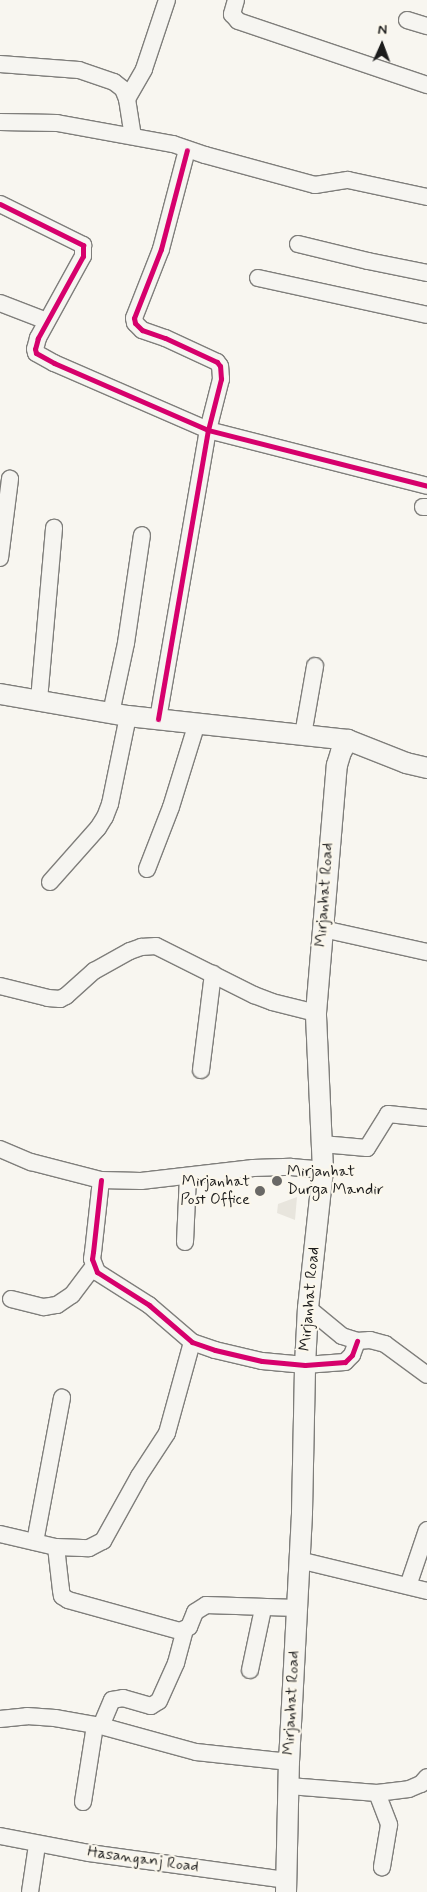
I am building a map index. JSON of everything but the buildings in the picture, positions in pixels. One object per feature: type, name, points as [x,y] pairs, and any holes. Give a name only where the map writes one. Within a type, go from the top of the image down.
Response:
[{"type":"main road","points":[[0,694],[119,714],[348,740],[406,763],[427,768]]},
{"type":"main road","name":"Mirjanhat Road","points":[[287,1886],[305,1365],[308,1308],[323,1170],[316,1013],[337,765],[341,752],[348,740]]},
{"type":"street","points":[[128,98],[147,60],[167,0]]},
{"type":"street","points":[[236,0],[232,14],[238,22],[427,86]]},
{"type":"street","points":[[407,20],[427,26]]},
{"type":"street","points":[[0,64],[79,70],[114,82],[123,89],[128,98],[133,136]]},
{"type":"street","points":[[0,122],[57,123],[133,136],[173,144],[187,150],[315,185],[348,180],[427,197]]},
{"type":"street","points":[[158,719],[208,430],[221,379],[220,366],[216,362],[165,338],[142,330],[135,323],[134,318],[161,249],[187,150]]},
{"type":"street","points":[[0,204],[81,242],[83,245],[83,256],[36,344],[35,349],[40,356],[208,430],[427,486]]},
{"type":"street","points":[[298,244],[427,273]]},
{"type":"street","points":[[258,278],[427,315]]},
{"type":"street","points":[[0,303],[47,322]]},
{"type":"street","points":[[0,558],[10,479]]},
{"type":"street","points":[[39,700],[54,528]]},
{"type":"street","points":[[50,882],[98,828],[110,804],[126,642],[142,535]]},
{"type":"street","points":[[303,735],[315,666]]},
{"type":"street","points":[[147,869],[171,807],[196,723]]},
{"type":"street","points":[[323,929],[427,952]]},
{"type":"street","points":[[0,986],[60,999],[94,971],[130,951],[149,946],[167,950],[272,1002],[316,1013]]},
{"type":"street","points":[[201,1070],[213,974]]},
{"type":"street","points":[[322,1144],[367,1148],[388,1114],[427,1118]]},
{"type":"street","points":[[0,1151],[31,1162],[102,1180],[141,1181],[253,1168],[291,1167],[323,1170]]},
{"type":"street","points":[[185,1242],[188,1177]]},
{"type":"street","points":[[102,1180],[92,1252],[94,1266],[101,1276],[149,1305],[192,1342],[215,1350],[262,1361],[305,1365],[345,1362],[352,1355],[357,1341]]},
{"type":"street","points":[[11,1299],[44,1307],[57,1305],[72,1295],[94,1266]]},
{"type":"street","points":[[308,1308],[342,1336],[357,1341],[370,1340],[385,1344],[427,1374]]},
{"type":"street","points":[[0,1534],[56,1547],[89,1548],[103,1541],[139,1476],[167,1433],[192,1342]]},
{"type":"street","points":[[35,1542],[62,1398]]},
{"type":"street","points":[[408,1586],[427,1530]]},
{"type":"street","points":[[56,1547],[60,1590],[62,1596],[68,1600],[185,1630]]},
{"type":"street","points":[[299,1560],[427,1591]]},
{"type":"street","points":[[83,1802],[98,1725],[112,1700],[124,1698],[151,1706],[159,1701],[176,1663],[185,1630],[189,1628],[195,1612],[206,1605],[263,1609],[297,1608]]},
{"type":"street","points":[[250,1670],[263,1609]]},
{"type":"street","points":[[0,1719],[40,1716],[98,1725],[196,1752],[290,1762]]},
{"type":"street","points":[[289,1786],[377,1793],[409,1789],[421,1784],[427,1777]]},
{"type":"street","points":[[377,1793],[389,1826],[382,1867]]},
{"type":"street","name":"Hasanganj Road","points":[[0,1836],[37,1844],[287,1886]]},
{"type":"street","points":[[30,1892],[37,1844]]},
{"type":"shaded area","points":[[297,1197],[295,1220],[277,1213],[278,1204]]},
{"type":"cycle path","points":[[0,204],[83,245],[83,256],[38,338],[35,349],[36,353],[54,363],[208,430],[221,379],[220,366],[217,362],[165,338],[142,330],[135,323],[134,318],[161,249],[187,150]]},
{"type":"cycle path","points":[[158,719],[208,430],[427,486]]},
{"type":"cycle path","points":[[101,1180],[92,1259],[97,1272],[149,1305],[192,1342],[215,1350],[262,1361],[305,1365],[345,1362],[352,1355],[357,1341]]},
{"type":"place","name":"Mirjanhat Durga Mandir","points":[[277,1181]]},
{"type":"place","name":"Mirjanhat Post Office","points":[[260,1191]]}]
